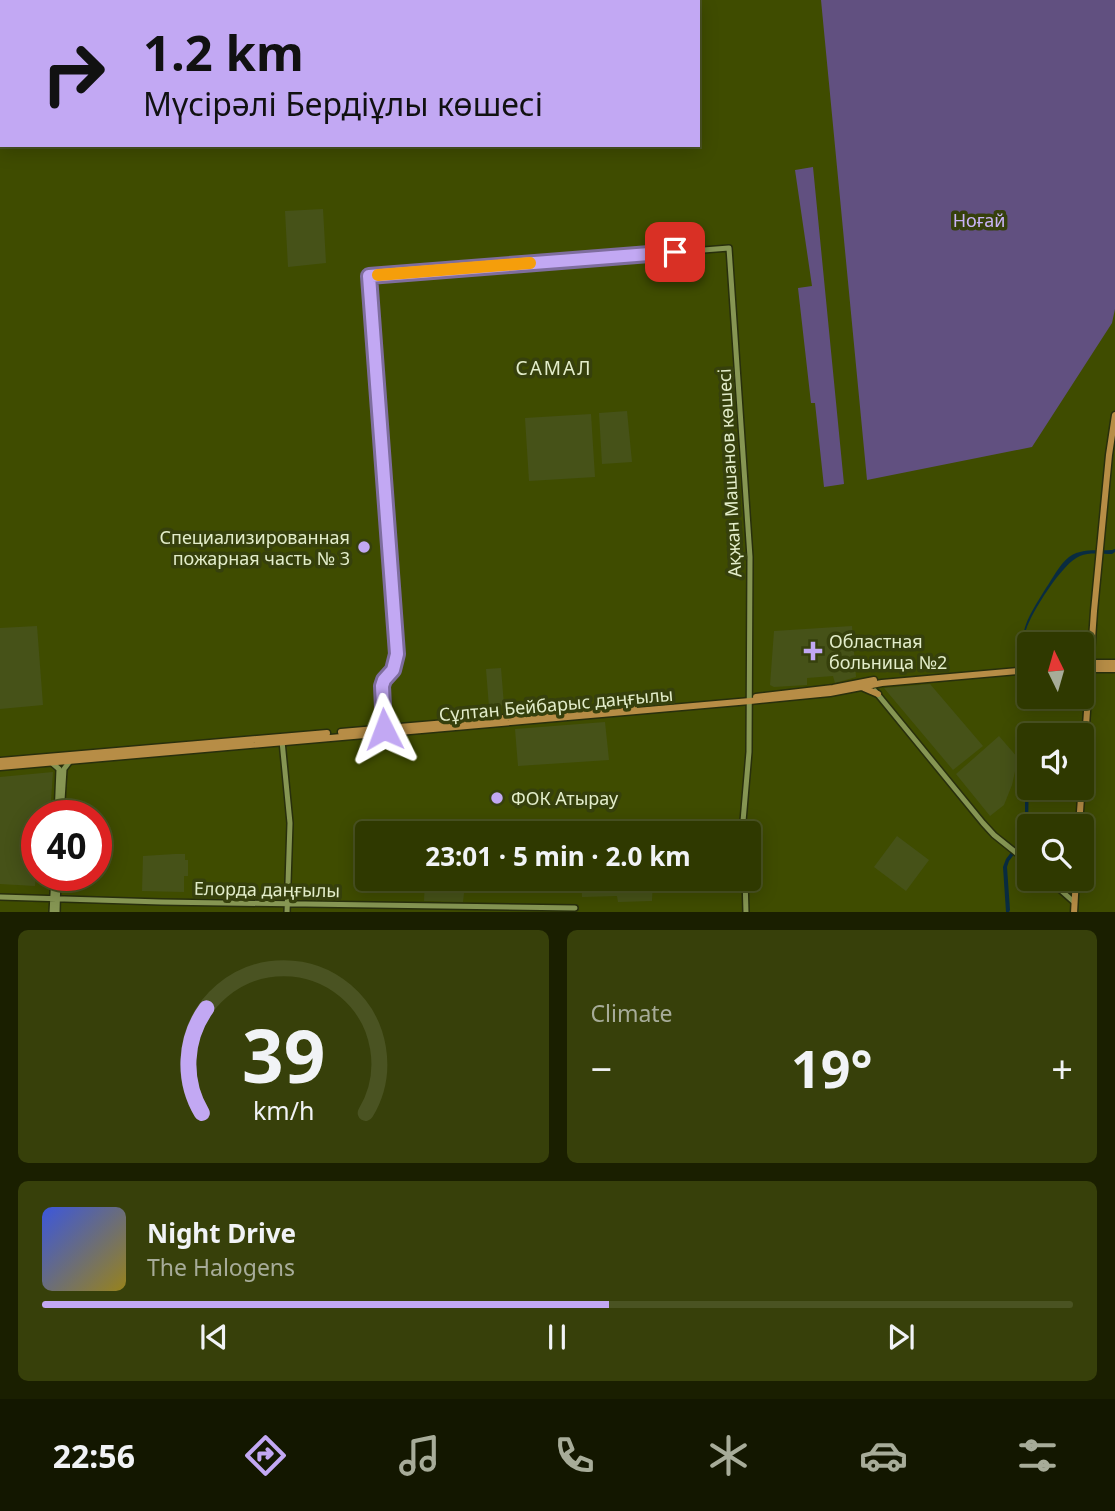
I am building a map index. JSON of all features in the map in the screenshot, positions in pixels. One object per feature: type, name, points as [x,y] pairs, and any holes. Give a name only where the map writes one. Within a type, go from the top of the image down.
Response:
[{"type":"main road","points":[[1092,632],[1115,415]]},
{"type":"main road","points":[[1094,665],[1115,663]]},
{"type":"main road","points":[[1094,666],[1115,669]]},
{"type":"main road","name":"Сұлтан Бейбарыс даңғылы","points":[[0,767],[384,729],[855,689],[883,679],[1017,669]]},
{"type":"main road","name":"Сұлтан Бейбарыс даңғылы","points":[[750,699],[869,683]]},
{"type":"main road","points":[[855,689],[868,689],[878,694]]},
{"type":"main road","name":"Сұлтан Бейбарыс даңғылы","points":[[0,761],[281,740],[702,703]]},
{"type":"main road","points":[[1080,814],[1086,709]]},
{"type":"main road","points":[[1074,912],[1075,891]]},
{"type":"street","name":"Ақжан Машанов көшесі","points":[[384,729],[382,686],[393,670],[397,654],[369,276],[729,248],[750,557],[749,752],[743,821]]},
{"type":"street","points":[[869,683],[983,823],[1017,854]]},
{"type":"street","points":[[281,740],[290,822],[287,912]]},
{"type":"street","points":[[61,800],[64,769],[70,761]]},
{"type":"street","points":[[51,763],[59,769],[59,800]]},
{"type":"street","points":[[54,912],[55,891]]},
{"type":"street","points":[[745,891],[746,912]]},
{"type":"street","points":[[1062,891],[1074,902]]},
{"type":"street","name":"Елорда даңғылы","points":[[0,897],[575,908]]},
{"type":"shaded area","points":[[323,209],[326,263],[288,267],[285,211]]},
{"type":"shaded area","points":[[627,411],[632,462],[602,464],[599,413]]},
{"type":"shaded area","points":[[591,414],[595,477],[529,481],[525,418]]},
{"type":"shaded area","points":[[37,626],[43,705],[0,709],[0,628]]},
{"type":"shaded area","name":"Областная больница №2","points":[[852,626],[856,677],[835,683],[833,676],[807,678],[807,685],[770,685],[774,631]]},
{"type":"shaded area","points":[[501,668],[504,705],[489,707],[486,669]]},
{"type":"shaded area","points":[[930,684],[983,746],[953,770],[884,688]]},
{"type":"shaded area","points":[[605,722],[609,760],[518,766],[515,729]]},
{"type":"shaded area","points":[[999,736],[1017,757],[1012,785],[1004,805],[990,816],[956,774]]},
{"type":"shaded area","points":[[53,772],[51,800],[21,800],[21,885],[0,884],[0,777]]},
{"type":"shaded area","points":[[897,836],[929,860],[906,891],[874,867]]},
{"type":"shaded area","points":[[185,854],[185,860],[188,860],[188,876],[184,876],[184,892],[142,891],[143,856]]},
{"type":"shaded area","points":[[424,891],[469,891],[464,893],[463,902],[424,901]]},
{"type":"shaded area","points":[[582,891],[652,891],[652,901],[618,902],[617,896],[582,897]]},
{"type":"green space","name":"Ноғай","points":[[821,0],[1115,0],[1115,309],[1112,323],[1032,447],[867,480]]},
{"type":"green space","points":[[813,167],[844,484],[824,487],[798,288],[812,286],[795,170]]},
{"type":"water","points":[[1115,549],[1112,554],[1091,554],[1073,560],[1049,589],[1024,632],[1032,612],[1065,560],[1084,551]]},
{"type":"water","points":[[1025,800],[1028,800],[1028,814],[1025,814]]},
{"type":"water","points":[[1017,845],[1017,850],[1007,867],[1009,912],[1006,912],[1003,867]]},
{"type":"slow traffic","points":[[378,275],[530,263]]},
{"type":"place","name":"Специализированная пожарная часть № 3","points":[[364,547]]},
{"type":"place","name":"Областная больница №2","points":[[813,651]]},
{"type":"place","name":"ФОК Атырау","points":[[497,798]]},
{"type":"district","name":"САМАЛ","points":[[554,368]]},
{"type":"route","points":[[384,729],[382,686],[393,670],[397,654],[369,276],[675,252]]}]
